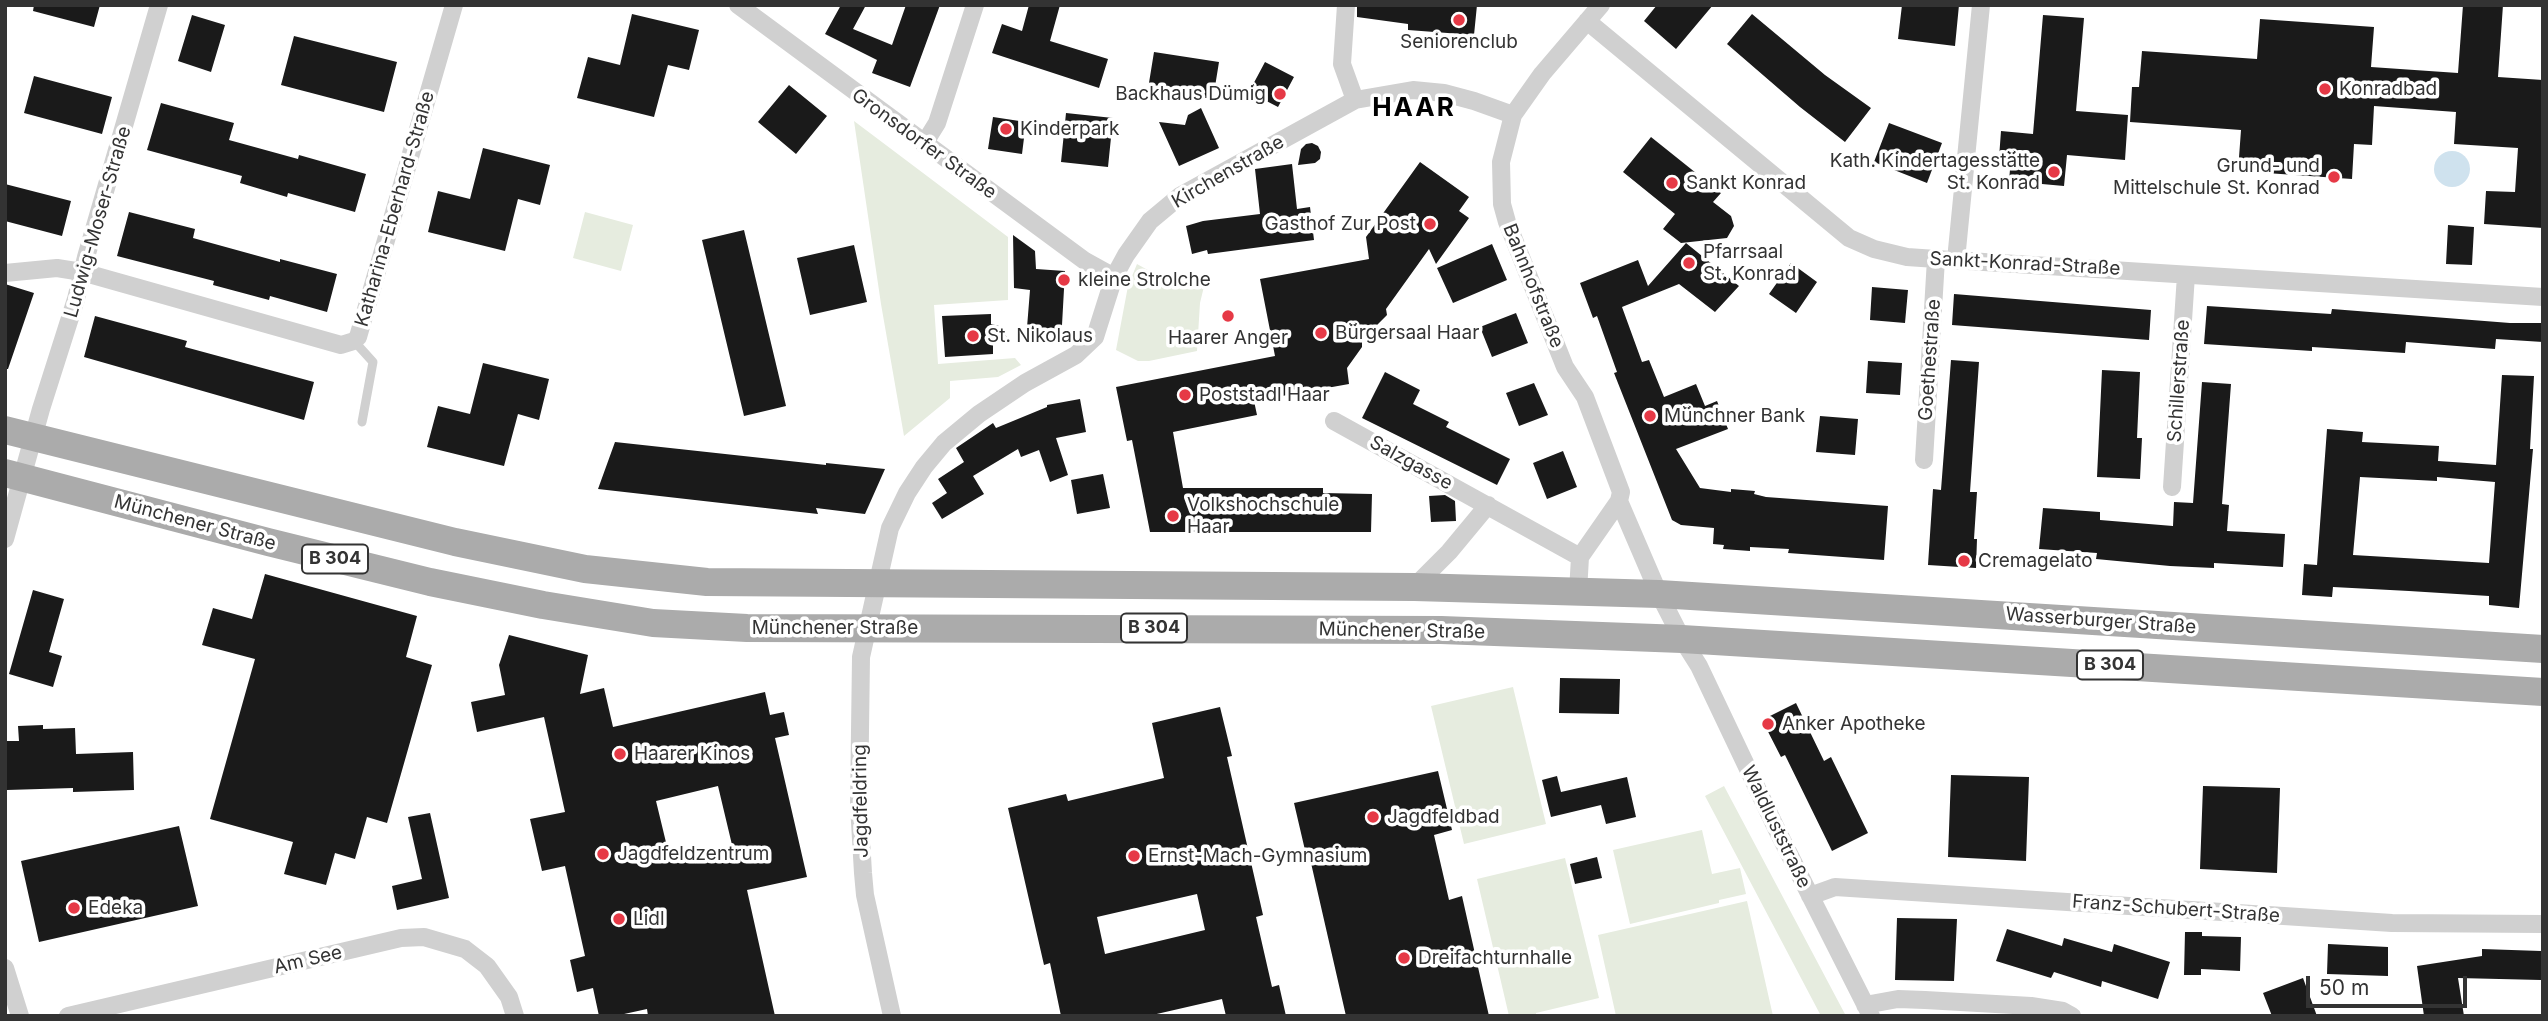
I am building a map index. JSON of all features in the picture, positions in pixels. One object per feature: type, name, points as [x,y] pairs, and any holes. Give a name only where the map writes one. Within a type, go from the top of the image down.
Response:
[{"type":"main road","name":"B 304","points":[[5,430],[455,542],[585,569],[707,582],[1414,587],[1659,594]]},
{"type":"main road","name":"Münchener Straße","points":[[14,475],[430,582],[543,605],[653,623],[747,628],[1441,630],[1682,639]]},
{"type":"main road","name":"Wasserburger Straße","points":[[1659,594],[2543,649]]},
{"type":"main road","name":"B 304","points":[[1682,639],[2543,692]]},
{"type":"street","name":"Ludwig-Moser-Straße","points":[[33,437],[76,299],[159,5]]},
{"type":"street","name":"Katharina-Eberhard-Straße","points":[[5,273],[57,268],[82,272],[341,345],[356,339],[454,5]]},
{"type":"street","name":"Gronsdorfer Straße","points":[[738,5],[923,144],[1093,267],[1114,278]]},
{"type":"street","points":[[923,144],[937,123],[975,5]]},
{"type":"street","points":[[1346,5],[1342,64],[1355,100]]},
{"type":"street","name":"Bahnhofstraße","points":[[1601,5],[1542,74],[1513,115],[1501,162],[1502,204],[1565,367],[1586,397],[1621,492],[1619,501],[1659,594],[1682,639]]},
{"type":"street","points":[[1956,260],[1981,5]]},
{"type":"street","name":"Sankt-Konrad-Straße","points":[[1587,21],[1849,238],[1874,248],[1907,257],[2543,297]]},
{"type":"street","name":"Kirchenstraße","points":[[877,584],[890,528],[923,467],[944,443],[979,414],[1025,383],[1076,355],[1095,337],[1114,278],[1126,255],[1150,221],[1180,196],[1355,100],[1413,90],[1454,96],[1513,115]]},
{"type":"street","name":"Goethestraße","points":[[1924,460],[1936,259]]},
{"type":"street","name":"Schillerstraße","points":[[2172,487],[2186,275]]},
{"type":"street","name":"Salzgasse","points":[[1334,421],[1580,557]]},
{"type":"street","points":[[5,539],[14,475],[33,437]]},
{"type":"street","points":[[1578,592],[1580,557],[1619,501]]},
{"type":"street","points":[[1414,587],[1488,505]]},
{"type":"street","name":"Jagdfeldring","points":[[877,584],[861,657],[859,805],[865,895],[892,1016]]},
{"type":"street","name":"Waldluststraße","points":[[1682,639],[1699,666],[1868,1010]]},
{"type":"street","name":"Franz-Schubert-Straße","points":[[1810,896],[1835,887],[2392,923],[2543,924]]},
{"type":"street","name":"Am See","points":[[68,1016],[401,938],[424,937],[465,949],[488,966],[509,996],[515,1016]]},
{"type":"street","points":[[5,968],[20,1016]]},
{"type":"street","points":[[1868,1010],[1898,999],[2031,1006],[2063,1011],[2072,1016]]},
{"type":"lane","points":[[356,339],[373,362],[362,422]]},
{"type":"shaded area","points":[[854,121],[1008,237],[1008,300],[934,305],[938,364],[1015,358],[1021,365],[998,377],[950,381],[950,398],[904,436],[881,304]]},
{"type":"shaded area","points":[[585,212],[633,225],[621,271],[573,258]]},
{"type":"shaded area","points":[[1137,264],[1153,273],[1172,276],[1207,274],[1200,303],[1197,351],[1138,361],[1116,350],[1128,286]]},
{"type":"shaded area","points":[[1513,687],[1546,824],[1464,844],[1431,706]]},
{"type":"shaded area","points":[[1724,786],[1846,1016],[1821,1016],[1705,796]]},
{"type":"shaded area","points":[[1702,830],[1712,874],[1740,868],[1746,894],[1630,924],[1613,850]]},
{"type":"shaded area","points":[[1565,858],[1599,998],[1536,1013],[1536,1016],[1509,1016],[1477,879]]},
{"type":"shaded area","points":[[1747,901],[1773,1016],[1616,1016],[1598,935]]},
{"type":"water","points":[[2452,151],[2465,156],[2470,169],[2465,182],[2452,187],[2439,182],[2434,169],[2439,156]]},
{"type":"building","points":[[34,5],[100,5],[94,27],[33,11]]},
{"type":"building","points":[[841,5],[866,5],[853,29],[892,45],[906,5],[940,5],[910,87],[872,73],[877,60],[825,34]]},
{"type":"building","points":[[1029,5],[1060,5],[1050,41],[1108,59],[1099,88],[992,53],[1002,24],[1022,31]]},
{"type":"building","points":[[1357,5],[1477,5],[1474,35],[1408,30],[1408,24],[1357,17]]},
{"type":"building","points":[[1657,5],[1713,5],[1676,49],[1644,21]]},
{"type":"building","points":[[1902,5],[1959,5],[1955,46],[1898,39]]},
{"type":"building","points":[[2463,5],[2503,5],[2498,77],[2543,80],[2543,228],[2484,224],[2486,191],[2515,192],[2518,148],[2454,144],[2456,112],[2374,106],[2372,145],[2354,144],[2352,179],[2238,171],[2241,130],[2130,122],[2132,87],[2139,87],[2142,51],[2257,59],[2260,19],[2374,27],[2371,67],[2458,73]]},
{"type":"building","points":[[632,14],[699,30],[689,70],[668,65],[654,117],[577,98],[588,57],[620,65]]},
{"type":"building","points":[[1752,14],[1825,75],[1871,108],[1845,142],[1727,44]]},
{"type":"building","points":[[192,15],[225,25],[211,72],[178,61]]},
{"type":"building","points":[[2043,15],[2084,18],[2076,111],[2128,115],[2125,160],[2067,155],[2064,186],[2009,181],[2011,158],[1999,158],[2001,131],[2033,134]]},
{"type":"building","points":[[294,36],[397,62],[384,112],[281,85]]},
{"type":"building","points":[[1154,52],[1219,62],[1213,99],[1148,89]]},
{"type":"building","points":[[1265,62],[1294,77],[1278,107],[1249,92]]},
{"type":"building","points":[[34,76],[112,97],[102,134],[24,113]]},
{"type":"building","points":[[789,85],[827,116],[796,154],[758,122]]},
{"type":"building","points":[[161,103],[234,123],[229,140],[298,159],[299,155],[366,174],[355,212],[240,183],[242,176],[147,150]]},
{"type":"building","points":[[1201,108],[1219,148],[1179,166],[1159,122],[1185,125],[1188,115]]},
{"type":"building","points":[[1066,113],[1113,118],[1108,167],[1061,162]]},
{"type":"building","points":[[993,117],[1026,122],[1022,154],[988,149]]},
{"type":"building","points":[[1889,123],[1942,143],[1927,183],[1874,162]]},
{"type":"building","name":"Sankt Konrad","points":[[1651,137],[1721,193],[1713,202],[1731,216],[1734,226],[1727,238],[1681,243],[1663,229],[1675,214],[1623,172]]},
{"type":"building","points":[[1312,143],[1318,146],[1321,152],[1320,159],[1315,163],[1298,165],[1301,149]]},
{"type":"building","points":[[483,148],[550,165],[540,205],[518,199],[505,251],[428,232],[438,191],[470,199]]},
{"type":"building","points":[[1420,162],[1469,197],[1459,211],[1469,218],[1436,264],[1429,249],[1386,309],[1387,315],[1368,339],[1362,342],[1362,347],[1347,368],[1349,384],[1254,401],[1257,415],[1173,432],[1183,488],[1323,488],[1323,493],[1372,494],[1371,532],[1150,532],[1132,440],[1127,441],[1116,387],[1275,356],[1260,279],[1369,259],[1366,237]]},
{"type":"building","points":[[1292,164],[1297,209],[1310,207],[1314,240],[1208,254],[1207,250],[1192,254],[1186,226],[1203,221],[1260,214],[1255,169]]},
{"type":"building","points":[[5,184],[71,201],[62,236],[5,221]]},
{"type":"building","points":[[129,212],[195,229],[193,238],[280,262],[280,259],[337,274],[327,312],[270,296],[269,300],[213,285],[214,281],[117,256]]},
{"type":"building","points":[[2448,225],[2474,227],[2472,265],[2446,264]]},
{"type":"building","points":[[744,230],[786,406],[744,416],[702,240]]},
{"type":"building","points":[[1013,235],[1035,251],[1036,269],[1065,271],[1061,343],[1026,340],[1030,290],[1014,288]]},
{"type":"building","points":[[1686,243],[1739,286],[1715,312],[1679,284],[1622,307],[1642,362],[1649,360],[1664,397],[1696,384],[1705,406],[1717,401],[1728,429],[1676,449],[1700,488],[1731,492],[1731,489],[1755,491],[1754,494],[1766,497],[1888,506],[1884,560],[1788,553],[1789,549],[1723,549],[1724,545],[1713,544],[1714,528],[1681,525],[1672,520],[1614,373],[1617,372],[1597,316],[1593,318],[1580,283],[1638,260],[1648,286]]},
{"type":"building","points":[[1492,244],[1507,280],[1453,303],[1437,268]]},
{"type":"building","points":[[854,245],[867,302],[810,315],[797,258]]},
{"type":"building","points":[[1791,263],[1817,282],[1796,313],[1769,294]]},
{"type":"building","points":[[5,284],[34,293],[8,369],[5,369]]},
{"type":"building","points":[[1872,287],[1908,290],[1905,323],[1870,320]]},
{"type":"building","points":[[1954,294],[2151,310],[2149,340],[1952,325]]},
{"type":"building","points":[[2207,306],[2331,314],[2332,309],[2510,323],[2543,323],[2543,342],[2496,339],[2495,349],[2406,342],[2405,353],[2312,347],[2312,351],[2204,344]]},
{"type":"building","points":[[1516,313],[1528,343],[1492,357],[1480,327]]},
{"type":"building","name":"St. Nikolaus","points":[[991,314],[991,324],[999,326],[1007,337],[993,345],[993,354],[945,357],[942,316]]},
{"type":"building","points":[[95,316],[187,341],[185,347],[314,382],[304,420],[84,357]]},
{"type":"building","points":[[1951,360],[1979,362],[1970,492],[1977,492],[1974,539],[1977,539],[1976,568],[1928,565],[1933,489],[1941,490]]},
{"type":"building","points":[[1868,361],[1902,363],[1900,395],[1866,393]]},
{"type":"building","points":[[483,363],[549,379],[539,420],[518,414],[504,466],[427,447],[438,406],[470,414]]},
{"type":"building","points":[[2102,370],[2140,372],[2137,438],[2142,438],[2140,479],[2097,477]]},
{"type":"building","points":[[1385,372],[1420,390],[1413,404],[1449,422],[1446,427],[1510,459],[1497,485],[1362,418]]},
{"type":"building","points":[[2502,375],[2534,376],[2530,449],[2533,449],[2519,608],[2489,605],[2489,596],[2409,591],[2333,587],[2332,597],[2302,595],[2304,564],[2317,565],[2327,429],[2363,432],[2362,442],[2439,446],[2438,461],[2496,465]],"holes":[[[2360,477],[2437,481],[2437,477],[2495,482],[2489,563],[2353,555]]]},
{"type":"building","points":[[2202,382],[2231,384],[2222,504],[2229,505],[2227,531],[2285,534],[2283,567],[2214,563],[2214,568],[2170,566],[2096,559],[2097,553],[2039,549],[2043,508],[2100,512],[2100,520],[2173,526],[2174,502],[2193,503]]},
{"type":"building","points":[[1534,383],[1548,415],[1519,426],[1506,393]]},
{"type":"building","points":[[1080,399],[1086,432],[1056,438],[1068,475],[1050,482],[1039,450],[1021,457],[1018,449],[973,476],[984,494],[942,519],[932,503],[947,493],[938,479],[964,462],[956,448],[993,423],[996,428],[1047,405]]},
{"type":"building","points":[[1820,416],[1858,419],[1855,455],[1816,452]]},
{"type":"building","points":[[615,442],[885,469],[865,514],[816,508],[818,514],[598,489]]},
{"type":"building","points":[[1563,451],[1577,487],[1547,499],[1533,463]]},
{"type":"building","points":[[1103,474],[1110,508],[1077,514],[1071,480]]},
{"type":"building","points":[[1445,495],[1455,501],[1456,521],[1431,522],[1429,496]]},
{"type":"building","points":[[265,574],[417,616],[406,657],[432,665],[387,823],[367,817],[355,859],[335,853],[326,885],[284,874],[293,842],[210,819],[255,659],[202,645],[213,608],[252,619]]},
{"type":"building","points":[[33,590],[64,599],[49,652],[62,656],[53,687],[9,674]]},
{"type":"building","name":"Jagdfeldzentrum","points":[[509,635],[588,655],[580,694],[604,688],[613,727],[765,692],[770,715],[784,712],[789,735],[775,738],[807,877],[747,890],[775,1016],[648,1016],[647,1009],[615,1016],[599,1016],[593,988],[577,992],[570,960],[585,956],[565,866],[542,871],[530,819],[565,812],[544,717],[477,732],[471,702],[505,695],[499,665]],"holes":[[[718,786],[733,849],[671,863],[656,801]]]},
{"type":"building","points":[[1560,678],[1620,679],[1619,714],[1559,713]]},
{"type":"building","points":[[1796,703],[1824,761],[1831,757],[1868,833],[1832,851],[1785,755],[1781,757],[1762,720]]},
{"type":"building","points":[[1220,707],[1232,756],[1227,757],[1263,915],[1256,917],[1272,987],[1279,985],[1286,1016],[1226,1016],[1222,999],[1148,1016],[1061,1016],[1050,963],[1044,965],[1008,808],[1066,794],[1068,801],[1164,778],[1152,723]],"holes":[[[1197,894],[1205,930],[1105,954],[1097,917]]]},
{"type":"building","points":[[43,725],[43,729],[75,728],[76,754],[133,752],[134,790],[7,790],[6,741],[19,741],[18,726]]},
{"type":"building","name":"Dreifachturnhalle","points":[[1438,771],[1452,830],[1434,835],[1449,900],[1462,896],[1489,1016],[1346,1016],[1311,863],[1308,863],[1294,803]]},
{"type":"building","points":[[1951,775],[2029,777],[2026,861],[1948,857]]},
{"type":"building","points":[[1557,776],[1561,792],[1627,777],[1636,817],[1606,824],[1601,805],[1551,817],[1542,780]]},
{"type":"building","points":[[2203,786],[2280,788],[2277,873],[2200,869]]},
{"type":"building","points":[[430,813],[449,898],[397,910],[392,886],[422,879],[408,817]]},
{"type":"building","points":[[179,826],[198,906],[39,942],[21,861]]},
{"type":"building","points":[[1597,857],[1602,878],[1575,884],[1570,864]]},
{"type":"building","points":[[1897,918],[1957,919],[1954,981],[1895,980]]},
{"type":"building","points":[[2007,929],[2062,946],[2064,938],[2112,952],[2114,944],[2170,962],[2158,999],[2102,981],[2101,987],[2054,972],[2051,978],[1996,961]]},
{"type":"building","points":[[2185,932],[2202,932],[2202,936],[2241,937],[2240,971],[2201,969],[2201,975],[2184,975]]},
{"type":"building","points":[[2328,944],[2388,947],[2388,976],[2327,974]]},
{"type":"building","points":[[2482,949],[2541,951],[2541,980],[2458,978],[2464,1016],[2424,1016],[2417,966],[2482,956]]},
{"type":"building","points":[[2303,978],[2317,1016],[2272,1016],[2263,993]]},
{"type":"place","name":"Seniorenclub","points":[[1459,20]]},
{"type":"place","name":"Konradbad","points":[[2325,89]]},
{"type":"place","name":"Backhaus Dümig","points":[[1280,94]]},
{"type":"place","name":"Kinderpark","points":[[1006,129]]},
{"type":"place","name":"Kath. Kindertagesstätte St. Konrad","points":[[2054,172]]},
{"type":"place","name":"Grund- und Mittelschule St. Konrad","points":[[2334,177]]},
{"type":"place","name":"Sankt Konrad","points":[[1672,183]]},
{"type":"place","name":"Gasthof Zur Post","points":[[1430,224]]},
{"type":"place","name":"Pfarrsaal St. Konrad","points":[[1689,263]]},
{"type":"place","name":"kleine Strolche","points":[[1064,280]]},
{"type":"place","name":"Haarer Anger","points":[[1228,316]]},
{"type":"place","name":"Bürgersaal Haar","points":[[1321,333]]},
{"type":"place","name":"St. Nikolaus","points":[[973,336]]},
{"type":"place","name":"Poststadl Haar","points":[[1185,395]]},
{"type":"place","name":"Münchner Bank","points":[[1650,416]]},
{"type":"place","name":"Volkshochschule Haar","points":[[1173,516]]},
{"type":"place","name":"Cremagelato","points":[[1964,561]]},
{"type":"place","name":"Anker Apotheke","points":[[1768,724]]},
{"type":"place","name":"Haarer Kinos","points":[[620,754]]},
{"type":"place","name":"Jagdfeldbad","points":[[1373,817]]},
{"type":"place","name":"Jagdfeldzentrum","points":[[603,854]]},
{"type":"place","name":"Ernst-Mach-Gymnasium","points":[[1134,856]]},
{"type":"place","name":"Edeka","points":[[74,908]]},
{"type":"place","name":"Lidl","points":[[619,919]]},
{"type":"place","name":"Dreifachturnhalle","points":[[1404,958]]},
{"type":"district","name":"HAAR","points":[[1414,108]]}]
